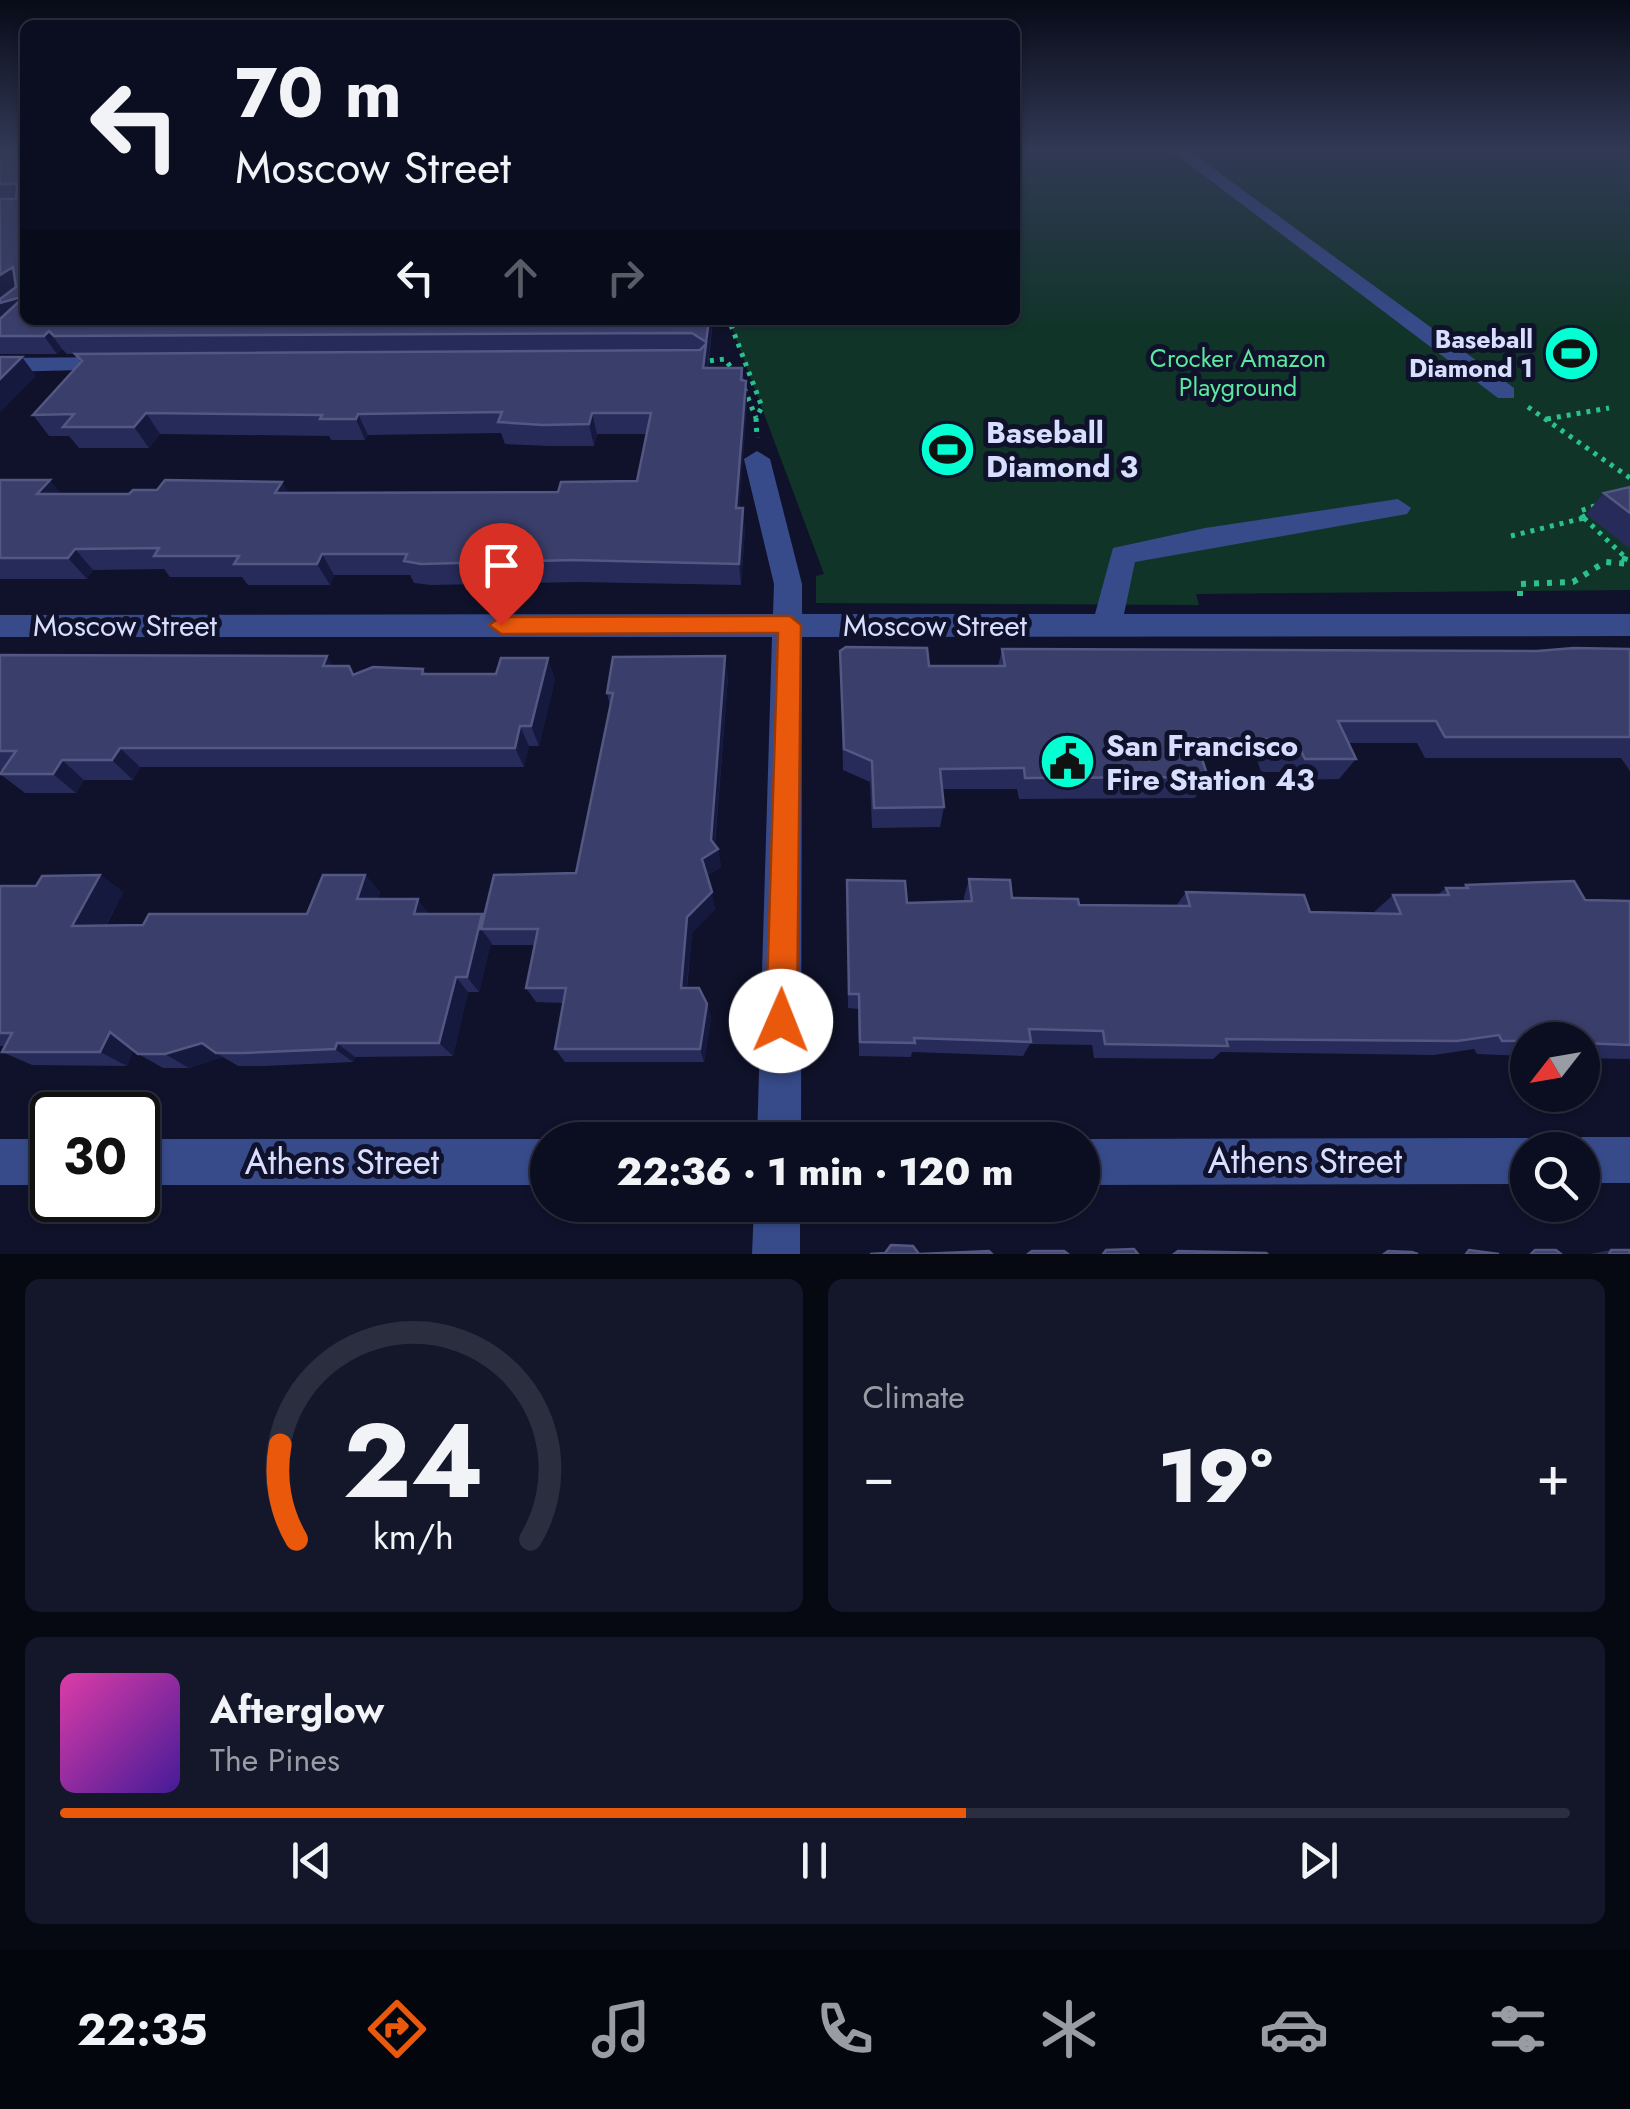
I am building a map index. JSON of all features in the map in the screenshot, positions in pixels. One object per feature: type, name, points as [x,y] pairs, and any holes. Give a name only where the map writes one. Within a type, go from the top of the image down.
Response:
[{"type":"street","points":[[1260,211],[1506,393]]},
{"type":"street","points":[[0,365],[139,364]]},
{"type":"street","points":[[758,459],[788,584],[790,625],[779,1122]]},
{"type":"street","points":[[1107,626],[1123,555],[1205,537],[1398,508]]},
{"type":"street","name":"Moscow Street","points":[[0,626],[1630,625]]},
{"type":"street","name":"Athens Street","points":[[1100,1162],[1510,1160]]},
{"type":"street","points":[[1600,1160],[1630,1160]]},
{"type":"street","points":[[0,1162],[30,1162]]},
{"type":"street","name":"Athens Street","points":[[160,1162],[530,1162]]},
{"type":"street","points":[[776,1254],[777,1222]]},
{"type":"path","points":[[731,325],[762,408],[756,418]]},
{"type":"path","points":[[694,362],[725,359],[746,390],[756,418],[758,459]]},
{"type":"path","points":[[1506,393],[1630,478]]},
{"type":"path","points":[[1546,419],[1609,408]]},
{"type":"path","points":[[1517,592],[1520,584],[1573,582],[1605,562],[1627,562],[1627,556],[1580,511],[1617,502]]},
{"type":"path","points":[[1511,536],[1584,518]]},
{"type":"green space","name":"Crocker Amazon Playground","points":[[1020,211],[1630,211],[1630,590],[1196,594],[1199,605],[816,603],[816,576],[824,574],[731,325],[1020,325]]},
{"type":"building","points":[[0,211],[20,211],[20,297],[0,303],[16,287],[13,267],[0,275]]},
{"type":"building","points":[[20,301],[20,325],[708,325],[706,342],[692,333],[54,336],[49,331],[44,336],[0,336],[0,319]]},
{"type":"building","points":[[706,344],[703,368],[742,368],[741,380],[746,381],[736,508],[743,508],[739,564],[572,560],[421,564],[404,561],[407,554],[322,554],[317,564],[234,564],[239,556],[154,556],[159,548],[75,549],[68,558],[0,558],[0,480],[50,480],[37,494],[129,494],[133,490],[157,490],[165,480],[282,482],[275,493],[558,492],[561,482],[637,481],[651,413],[592,413],[589,424],[543,425],[498,422],[502,412],[358,414],[356,419],[320,419],[322,415],[146,413],[134,427],[63,427],[74,414],[33,415],[82,361],[75,354],[700,350]]},
{"type":"building","points":[[0,357],[22,357],[0,379]]},
{"type":"building","points":[[1630,487],[1630,513],[1604,493]]},
{"type":"building","points":[[846,647],[927,648],[929,666],[1005,666],[1002,649],[1630,649],[1630,737],[1445,737],[1436,721],[1338,721],[1356,759],[1305,759],[1301,751],[1275,751],[1271,739],[1195,738],[1208,777],[1025,778],[1024,768],[940,769],[944,807],[874,808],[872,761],[844,749],[840,651]]},
{"type":"building","points":[[0,655],[327,656],[323,666],[349,666],[353,675],[373,667],[423,669],[422,674],[496,674],[501,658],[548,658],[531,726],[520,726],[515,748],[120,748],[112,760],[62,760],[53,774],[0,774],[16,751],[0,751]]},
{"type":"building","points":[[725,656],[711,840],[718,849],[702,859],[712,892],[687,917],[681,988],[699,988],[707,1004],[700,1049],[555,1049],[566,988],[526,988],[538,929],[481,929],[494,875],[576,873],[613,693],[607,693],[613,657]]},
{"type":"building","points":[[100,875],[72,926],[143,925],[149,914],[307,914],[323,875],[365,875],[357,899],[418,899],[414,914],[482,914],[467,977],[456,977],[439,1043],[337,1043],[335,1049],[216,1053],[202,1043],[165,1054],[138,1054],[110,1032],[100,1052],[2,1052],[12,1033],[0,1033],[0,886],[36,886],[42,876]]},
{"type":"building","points":[[969,879],[1010,880],[1012,898],[1078,899],[1079,905],[1190,906],[1186,892],[1304,895],[1310,912],[1401,914],[1393,895],[1449,895],[1446,888],[1468,888],[1466,885],[1574,881],[1585,900],[1630,901],[1630,1045],[1600,1044],[1600,1022],[1510,1022],[1510,1041],[1502,1041],[1499,1035],[1457,1041],[1226,1039],[1228,1046],[1105,1044],[1103,1031],[1029,1029],[1031,1042],[914,1038],[915,1043],[860,1042],[859,994],[849,994],[847,880],[905,881],[907,903],[972,901]]},
{"type":"building","points":[[891,1245],[913,1246],[919,1254],[870,1254],[885,1253]]},
{"type":"building","points":[[1134,1249],[1138,1254],[1103,1254],[1106,1250]]},
{"type":"building","points":[[1469,1250],[1499,1254],[1466,1254]]},
{"type":"building","points":[[1535,1250],[1556,1250],[1561,1254],[1531,1254]]},
{"type":"building","points":[[1611,1250],[1629,1250],[1630,1254],[1609,1254]]},
{"type":"building","points":[[989,1251],[992,1254],[919,1254]]},
{"type":"building","points":[[1064,1251],[1068,1254],[1028,1254]]},
{"type":"building","points":[[1412,1252],[1418,1254],[1384,1254]]},
{"type":"building","points":[[1266,1253],[1268,1254],[1174,1254]]},
{"type":"place","name":"Baseball Diamond 1","points":[[1572,353]]},
{"type":"place","name":"Baseball Diamond 3","points":[[947,449]]},
{"type":"place","name":"San Francisco Fire Station 43","points":[[1067,762]]},
{"type":"route","points":[[501,625],[790,625],[781,1021]]}]
